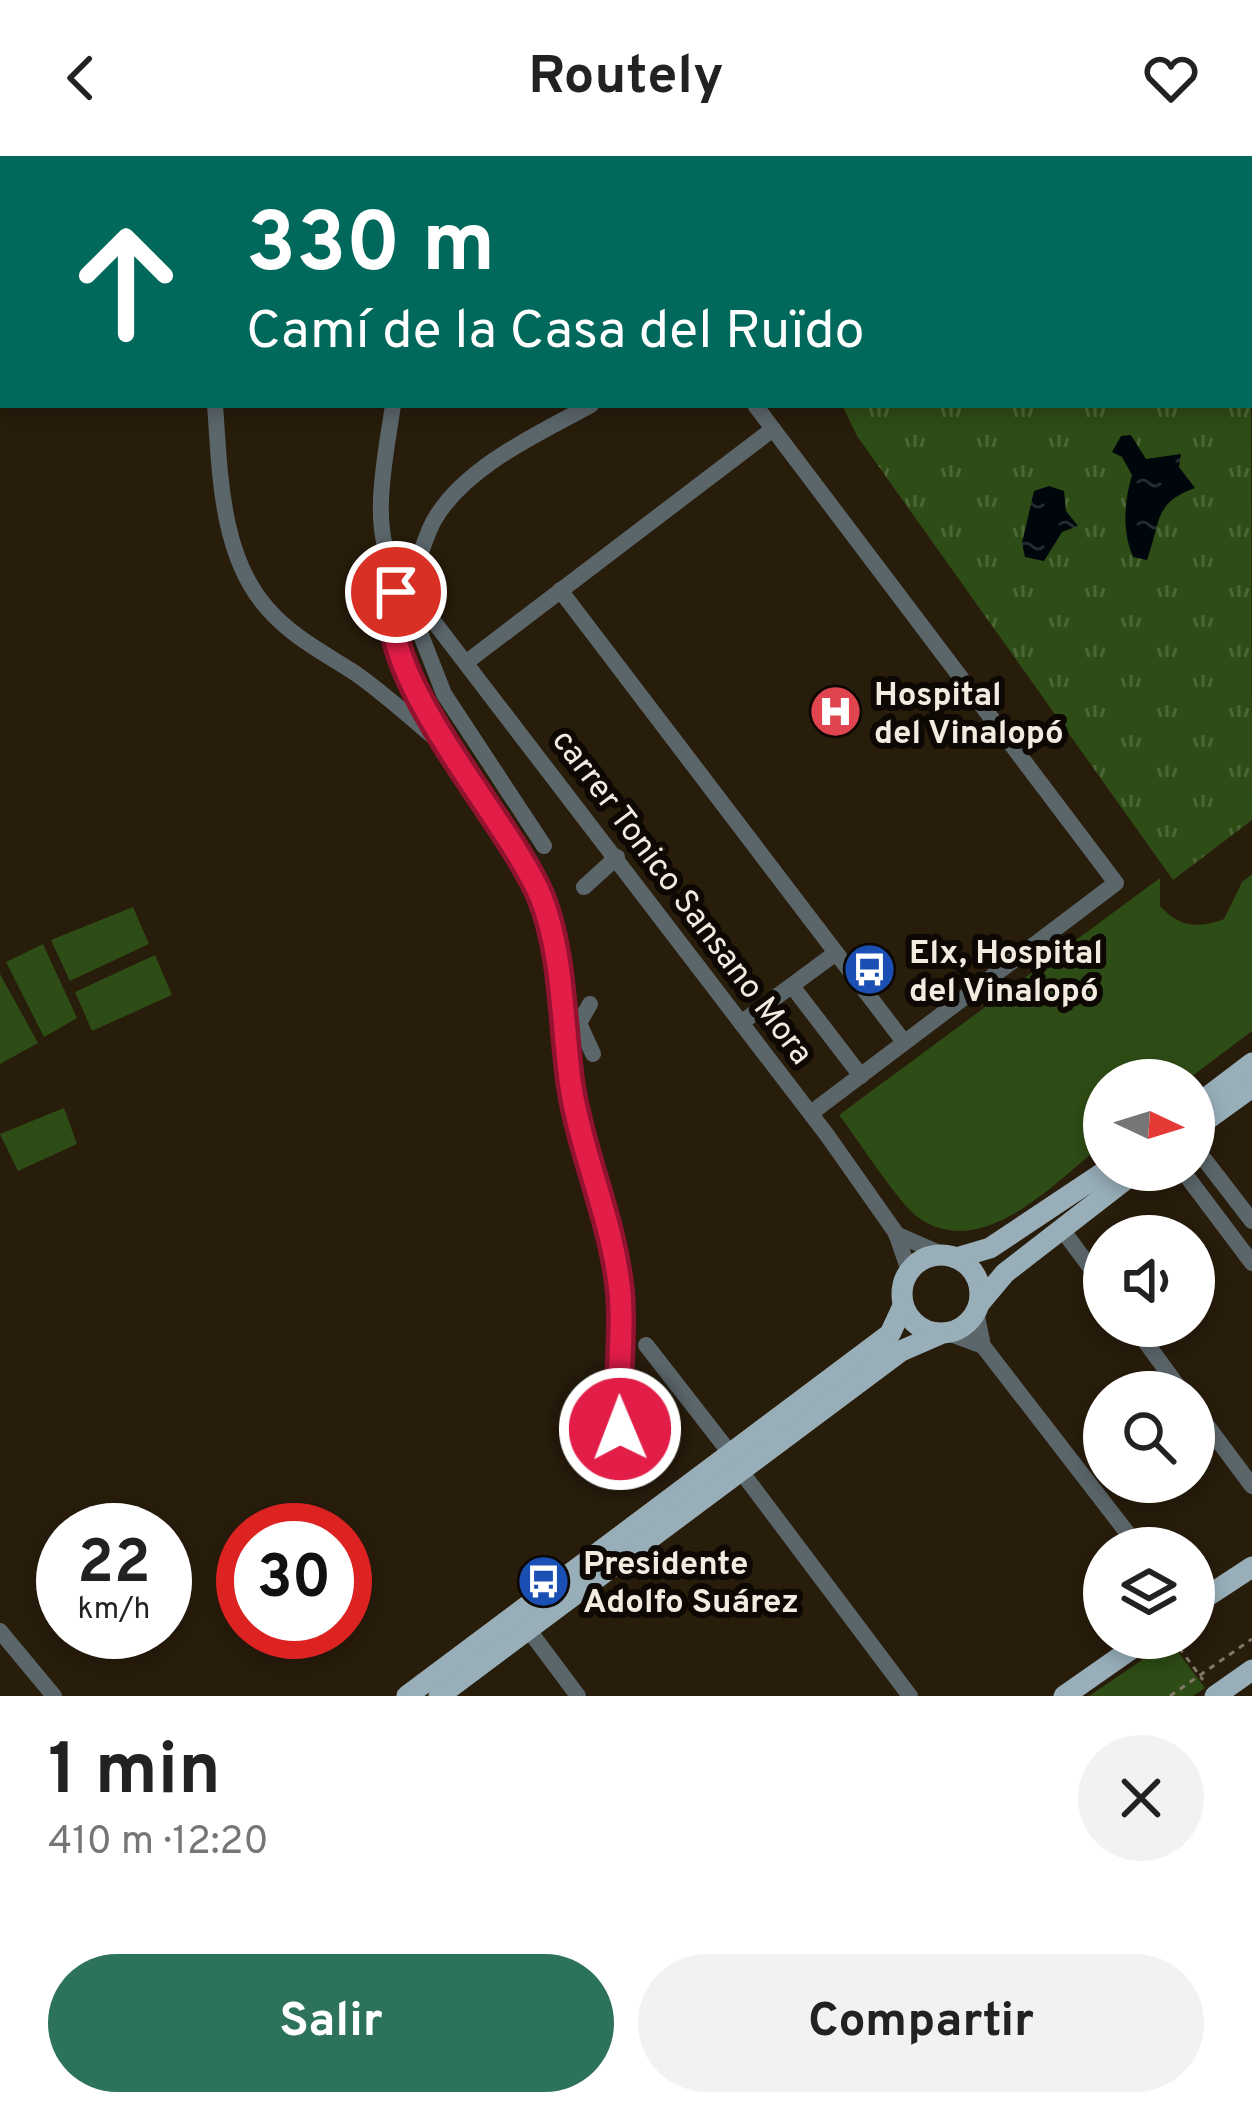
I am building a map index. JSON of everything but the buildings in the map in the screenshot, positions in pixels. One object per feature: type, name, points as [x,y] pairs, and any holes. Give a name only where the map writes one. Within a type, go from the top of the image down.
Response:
[{"type":"main road","points":[[1215,1090],[1252,1063]]},
{"type":"main road","points":[[1215,1114],[1252,1087]]},
{"type":"main road","points":[[439,1696],[890,1334],[903,1306],[909,1271],[922,1259],[990,1248],[1083,1186]]},
{"type":"main road","points":[[407,1696],[735,1462],[912,1344],[964,1326],[1005,1273],[1110,1191]]},
{"type":"main road","points":[[950,1257],[977,1279],[977,1308]]},
{"type":"main road","points":[[903,1306],[916,1325],[944,1334]]},
{"type":"main road","points":[[1215,1591],[1252,1567]]},
{"type":"main road","points":[[1064,1696],[1117,1659]]},
{"type":"main road","points":[[1212,1691],[1252,1670]]},
{"type":"street","points":[[215,408],[224,507],[239,560],[264,605],[305,644],[357,675],[447,748]]},
{"type":"street","points":[[393,408],[384,470],[384,548],[407,588],[444,694],[544,846]]},
{"type":"street","points":[[586,408],[520,444],[436,517],[407,588],[389,611],[390,632],[447,748],[484,795],[542,899],[572,1092],[620,1290],[617,1387],[629,1477]]},
{"type":"street","points":[[757,408],[1116,884],[811,1114]]},
{"type":"street","points":[[468,661],[773,429]]},
{"type":"street","name":"carrer Tonico Sansano Mora","points":[[407,588],[468,661],[827,1135],[896,1233],[909,1271]]},
{"type":"street","points":[[560,590],[833,955],[904,1042]]},
{"type":"street","points":[[584,887],[616,857]]},
{"type":"street","points":[[742,1023],[833,955]]},
{"type":"street","points":[[791,986],[860,1076]]},
{"type":"street","points":[[590,1004],[579,1024],[593,1054]]},
{"type":"street","points":[[827,1135],[830,1100]]},
{"type":"street","points":[[1215,1173],[1252,1221]]},
{"type":"street","points":[[1198,1191],[1252,1263]]},
{"type":"street","points":[[1061,1228],[1083,1258]]},
{"type":"street","name":"carrer Tonico Sansano Mora","points":[[896,1233],[950,1257]]},
{"type":"street","points":[[977,1308],[983,1346],[1123,1527]]},
{"type":"street","points":[[944,1334],[983,1346]]},
{"type":"street","points":[[646,1346],[910,1696]]},
{"type":"street","points":[[1215,1436],[1252,1486]]},
{"type":"street","points":[[528,1629],[578,1696]]},
{"type":"street","points":[[0,1631],[54,1696]]},
{"type":"path","points":[[1170,1696],[1252,1639]]},
{"type":"path","points":[[1187,1659],[1212,1691]]},
{"type":"green space","points":[[843,408],[1251,408],[1252,820],[1173,880],[857,436]]},
{"type":"green space","points":[[1252,874],[1252,1031],[1215,1059],[1083,1059],[1083,1161],[1042,1195],[993,1224],[944,1229],[910,1210],[839,1115],[1160,878],[1160,906],[1174,918],[1197,925],[1224,919],[1242,882]]},
{"type":"green space","points":[[133,907],[149,944],[70,981],[51,940]]},
{"type":"green space","points":[[43,944],[77,1018],[44,1037],[6,962]]},
{"type":"green space","points":[[155,955],[172,995],[92,1031],[75,992]]},
{"type":"green space","points":[[0,974],[38,1043],[0,1064]]},
{"type":"green space","points":[[64,1108],[77,1144],[18,1171],[0,1134]]},
{"type":"green space","points":[[1143,1659],[1183,1659],[1205,1688],[1193,1696],[1089,1696]]},
{"type":"water","points":[[1131,435],[1146,459],[1181,454],[1179,467],[1195,488],[1165,507],[1147,560],[1133,557],[1129,547],[1125,516],[1132,475],[1122,457],[1112,452],[1121,436]]},
{"type":"water","points":[[1049,486],[1064,491],[1066,511],[1078,526],[1062,532],[1044,561],[1025,557],[1022,543],[1034,491]]},
{"type":"place","name":"Hospital del Vinalopó","points":[[835,712]]},
{"type":"place","name":"Elx, Hospital del Vinalopó","points":[[870,970]]},
{"type":"place","name":"Presidente Adolfo Suárez","points":[[544,1581]]},
{"type":"route","points":[[396,592],[389,611],[390,632],[413,682],[447,748],[484,795],[542,899],[572,1092],[620,1290],[620,1429]]}]
